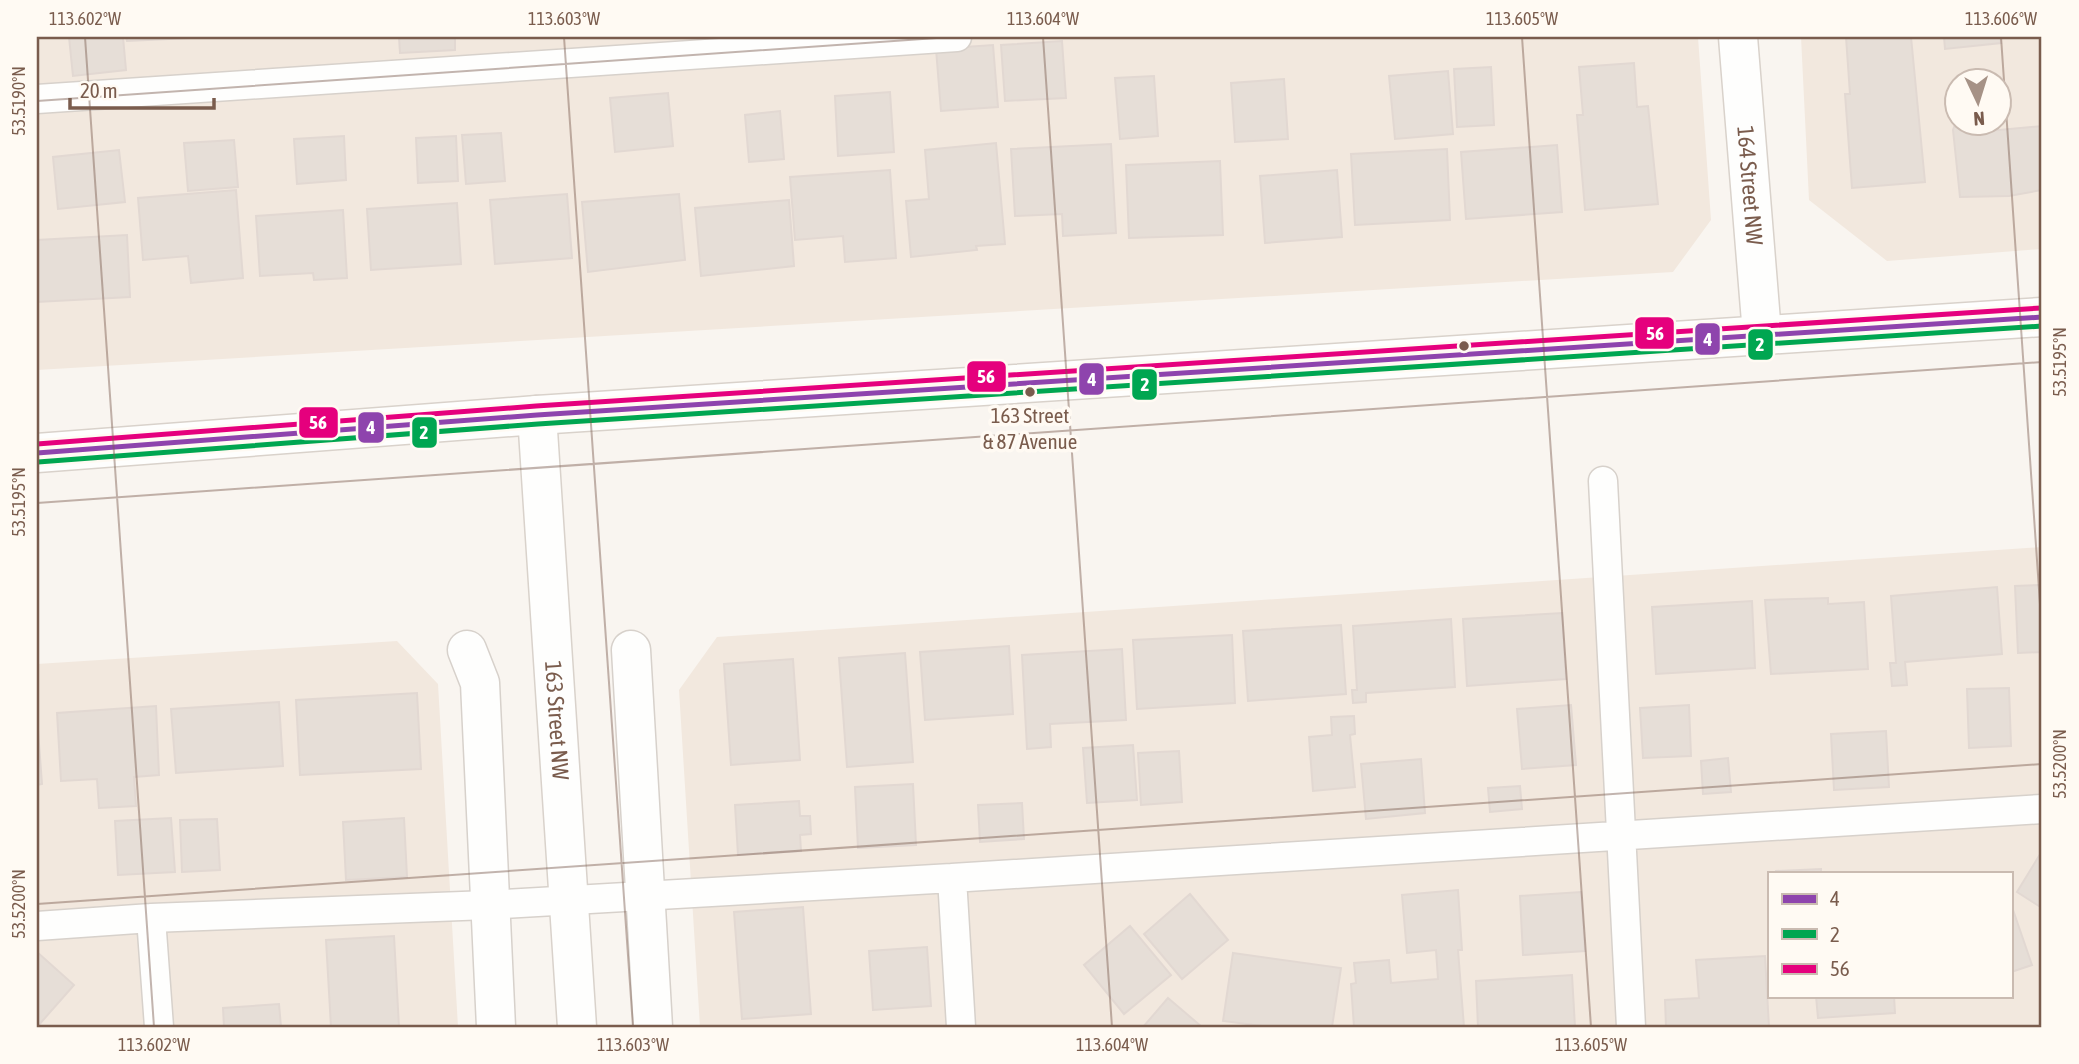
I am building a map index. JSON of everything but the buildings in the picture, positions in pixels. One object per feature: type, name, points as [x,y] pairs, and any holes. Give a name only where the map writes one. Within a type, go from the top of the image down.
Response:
[{"type":"main road","name":"164 Street NW","points":[[1738,37],[1762,334]]},
{"type":"main road","points":[[37,453],[537,415],[2042,317]]},
{"type":"main road","name":"163 Street NW","points":[[537,415],[577,1027]]},
{"type":"main road","points":[[467,650],[480,683],[488,905],[496,1027]]},
{"type":"main road","points":[[631,650],[653,1027]]},
{"type":"lane","points":[[37,99],[957,37]]},
{"type":"lane","points":[[1602,481],[1631,1027]]},
{"type":"lane","points":[[37,926],[151,918],[488,905],[952,878],[2042,809]]},
{"type":"lane","points":[[952,878],[961,1027]]},
{"type":"lane","points":[[151,918],[159,1027]]},
{"type":"shaded area","points":[[37,37],[1698,37],[1711,220],[1673,272],[37,370]]},
{"type":"shaded area","points":[[1801,37],[2042,37],[2042,249],[1887,261],[1809,200]]},
{"type":"shaded area","points":[[2042,547],[2042,1027],[700,1027],[679,690],[717,637]]},
{"type":"shaded area","points":[[397,641],[438,684],[458,1027],[37,1027],[37,664]]},
{"type":"transit line","name":"56","points":[[37,444],[536,406],[2041,308]]},
{"type":"transit line","name":"4","points":[[37,453],[537,415],[2042,317]]},
{"type":"transit line","name":"2","points":[[38,462],[538,424],[2042,326]]},
{"type":"place","name":"163 Street & 87 Avenue","points":[[1030,392]]}]
